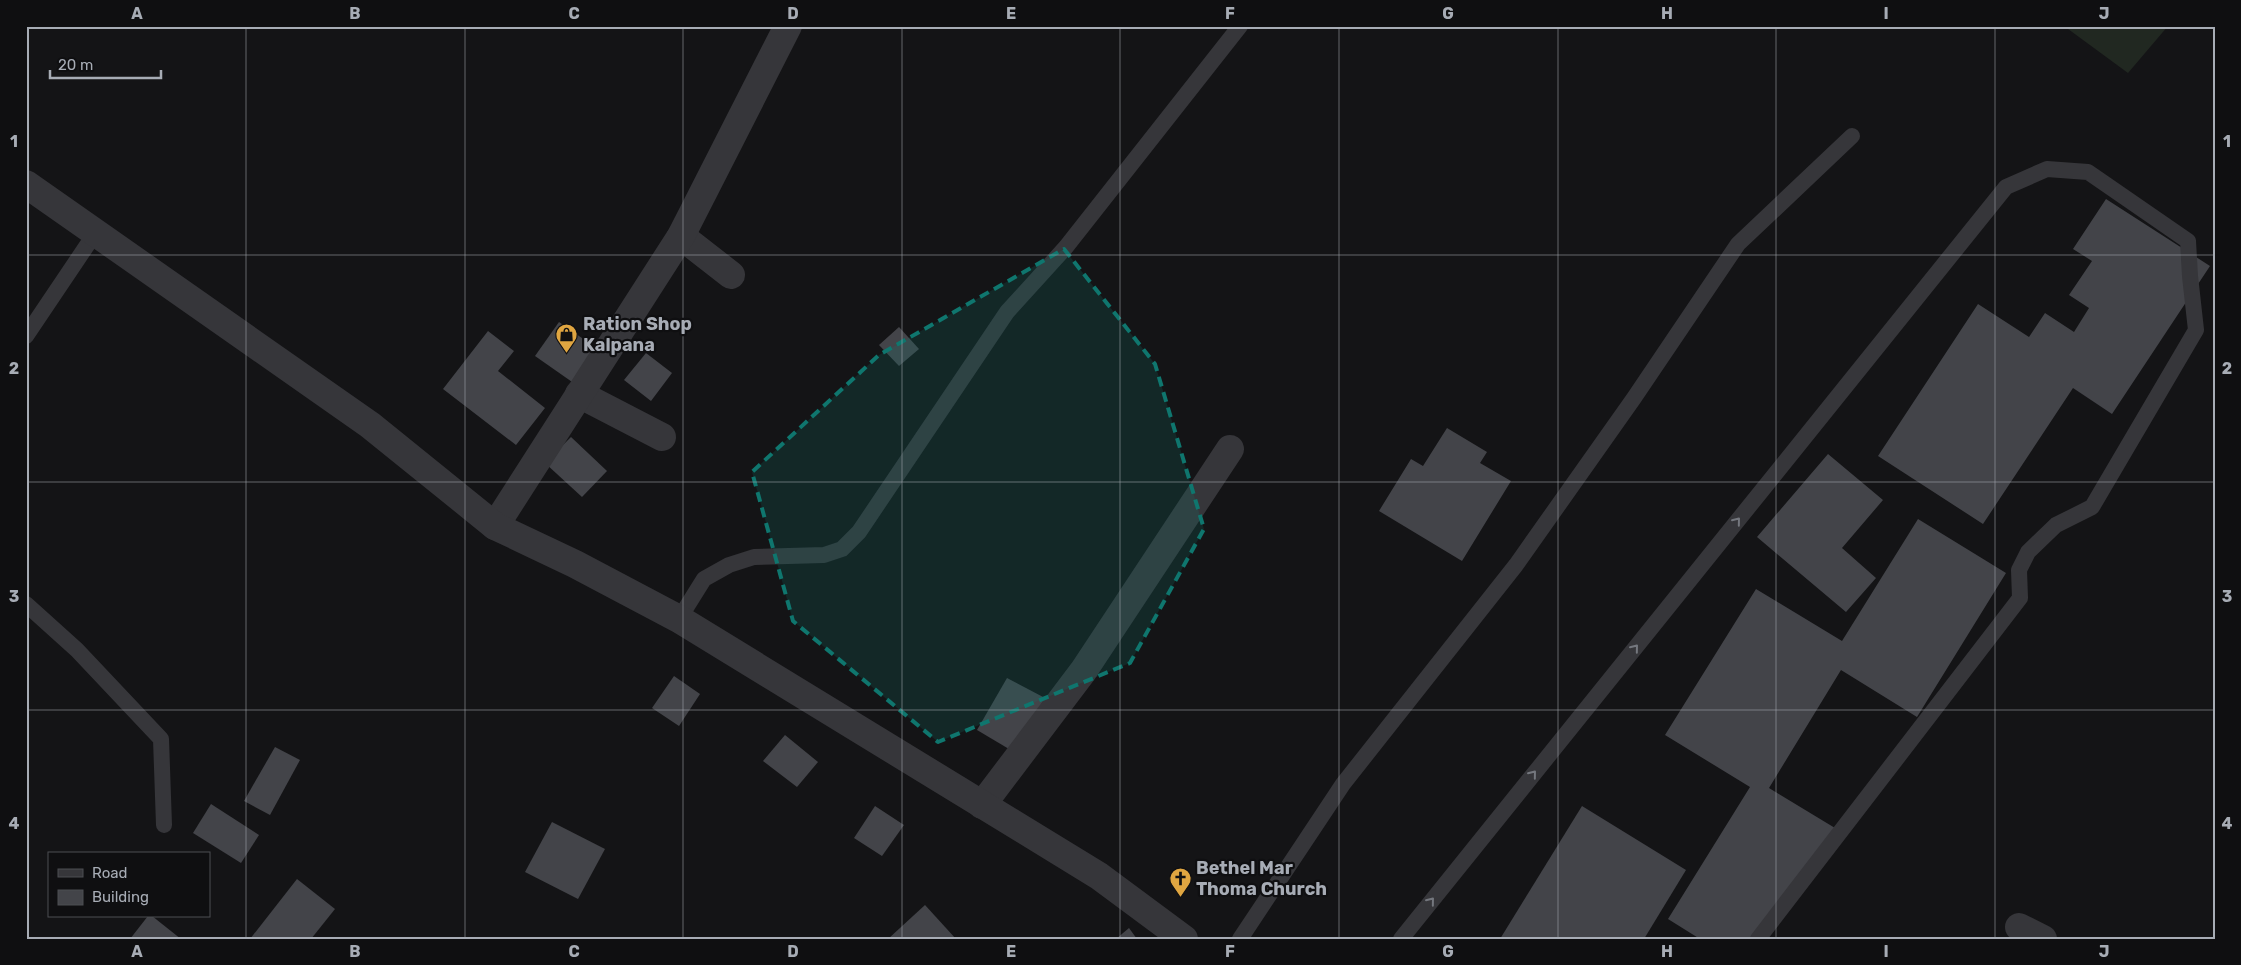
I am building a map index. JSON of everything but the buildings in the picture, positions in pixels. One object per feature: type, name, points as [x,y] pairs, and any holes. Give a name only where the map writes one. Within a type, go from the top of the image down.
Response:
[{"type":"street","points":[[495,526],[681,236],[788,26]]},
{"type":"street","points":[[26,184],[370,425],[495,526],[575,564],[678,619],[1099,876],[1184,939]]},
{"type":"street","points":[[681,236],[731,275]]},
{"type":"street","points":[[579,394],[662,437]]},
{"type":"street","points":[[982,805],[1084,670],[1230,449]]},
{"type":"street","points":[[2019,927],[2043,939]]},
{"type":"lane","points":[[678,619],[704,579],[729,565],[754,557],[824,555],[842,549],[859,532],[1007,312],[1066,248],[1240,26]]},
{"type":"lane","points":[[1240,939],[1343,784],[1516,565],[1634,398],[1738,244],[1852,136]]},
{"type":"lane","points":[[1401,939],[2006,187],[2047,169],[2088,172],[2188,241],[2196,330],[2092,508],[2056,525],[2028,552],[2019,570],[2020,598],[1758,939]]},
{"type":"lane","points":[[26,336],[96,232]]},
{"type":"lane","points":[[26,604],[77,650],[161,738],[164,824]]},
{"type":"highlighted area","points":[[1064,249],[1155,364],[1204,529],[1130,663],[938,742],[793,621],[752,472],[879,355]]},
{"type":"shaded area","points":[[2064,26],[2168,26],[2128,73]]},
{"type":"place","name":"Ration Shop Kalpana","points":[[567,353]]},
{"type":"place","name":"Bethel Mar Thoma Church","points":[[1180,897]]}]
